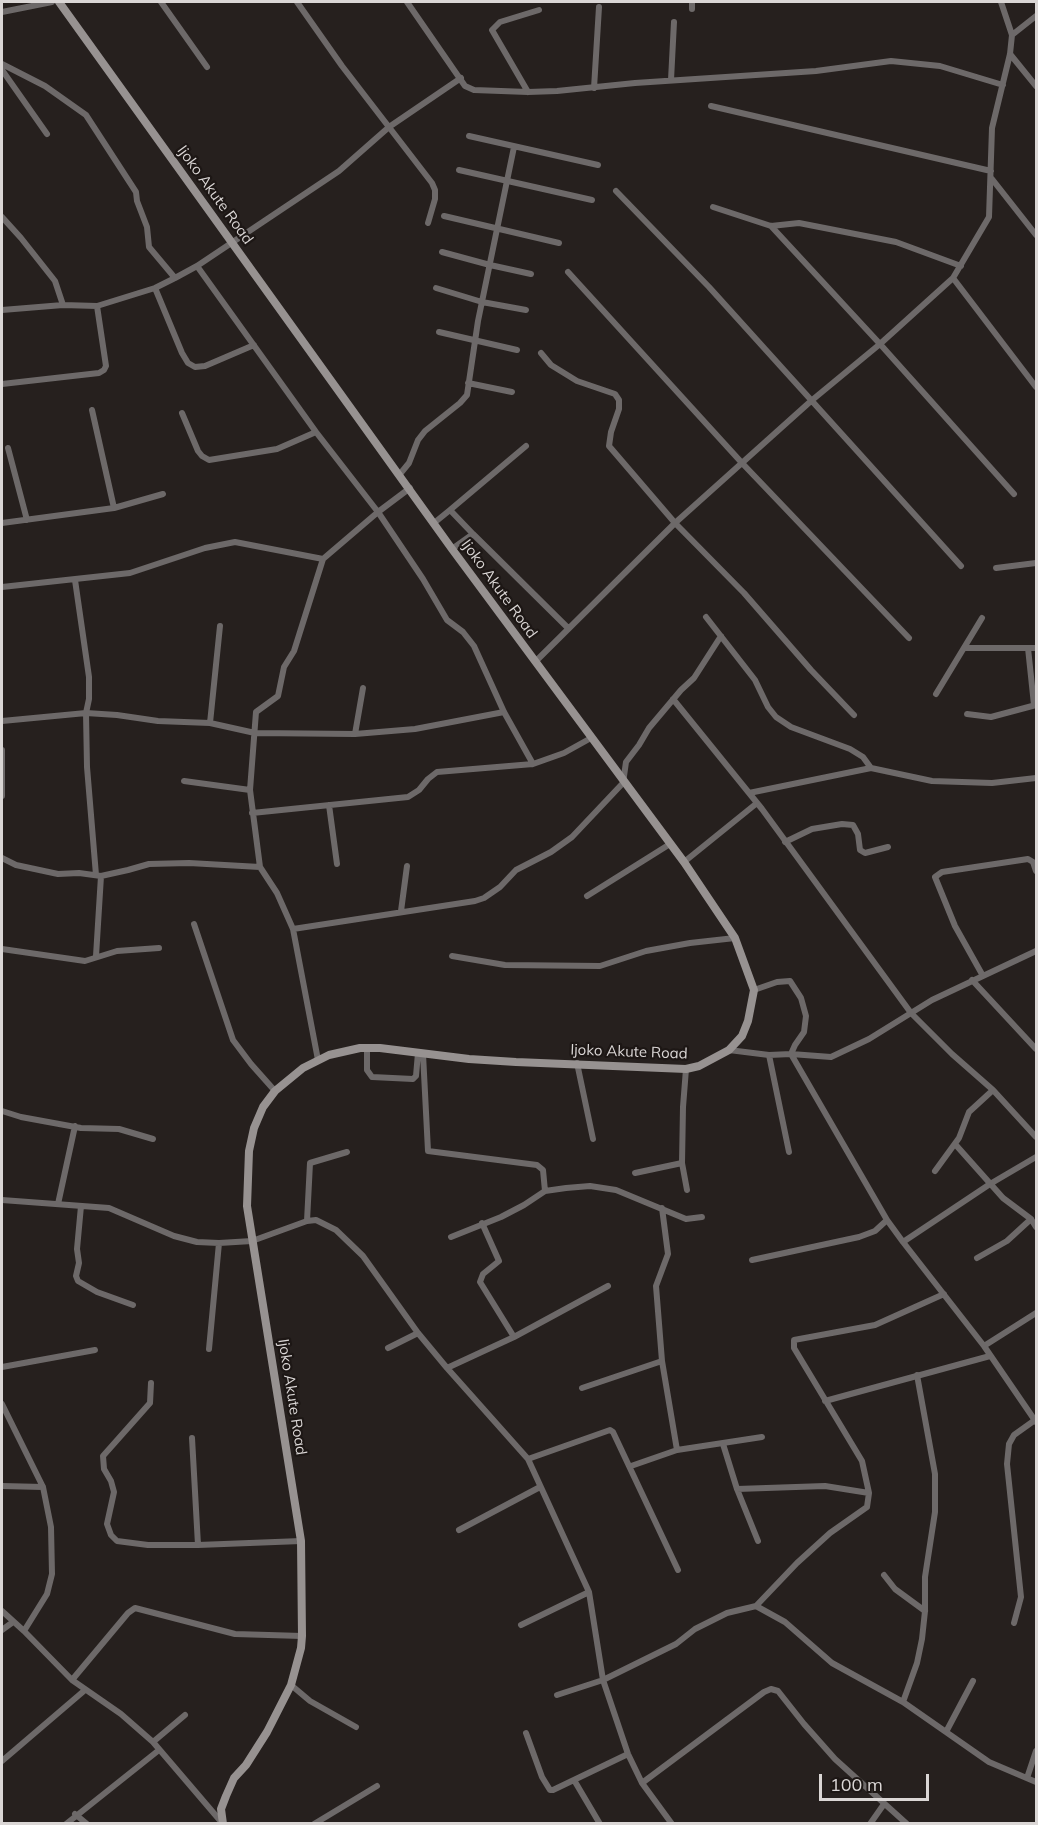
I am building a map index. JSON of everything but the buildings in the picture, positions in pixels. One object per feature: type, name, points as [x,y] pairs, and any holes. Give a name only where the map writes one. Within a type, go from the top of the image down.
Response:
[{"type":"main road","name":"Ijoko Akute Road","points":[[59,2],[452,549],[623,783],[684,862],[735,938],[754,990],[748,1021],[742,1036],[729,1050],[699,1066],[686,1069],[516,1062],[367,1048],[341,1052],[303,1068],[275,1091],[263,1107],[254,1128],[249,1151],[248,1206],[301,1541],[302,1636],[291,1685],[267,1732],[246,1765],[234,1778],[221,1809],[223,1824]]},
{"type":"street","points":[[2,12],[52,2]]},
{"type":"street","points":[[161,2],[207,67]]},
{"type":"street","points":[[297,2],[342,66],[430,179],[435,190],[428,224]]},
{"type":"street","points":[[407,2],[465,86],[474,90],[528,92],[594,88],[671,80],[816,71],[891,61],[940,66],[1004,85]]},
{"type":"street","points":[[692,2],[692,9]]},
{"type":"street","points":[[536,662],[675,523],[953,278],[988,217],[992,128],[1004,85],[1012,35],[1001,2]]},
{"type":"street","points":[[594,88],[599,7]]},
{"type":"street","points":[[528,92],[492,30],[500,22],[538,10]]},
{"type":"street","points":[[1012,35],[1036,16]]},
{"type":"street","points":[[671,80],[674,22]]},
{"type":"street","points":[[1010,54],[1036,86]]},
{"type":"street","points":[[2,64],[45,86],[86,115],[136,192],[147,227],[149,247],[175,279]]},
{"type":"street","points":[[2,70],[47,134]]},
{"type":"street","points":[[2,310],[63,305],[97,306],[155,288],[175,279],[339,171],[389,127],[461,78]]},
{"type":"street","points":[[711,106],[991,175],[1036,235]]},
{"type":"street","points":[[469,136],[598,165]]},
{"type":"street","points":[[400,474],[409,463],[418,440],[425,431],[467,395],[482,302],[513,147]]},
{"type":"street","points":[[459,170],[592,200]]},
{"type":"street","points":[[616,191],[709,287],[961,566]]},
{"type":"street","points":[[713,207],[771,226],[799,223],[897,242],[961,266]]},
{"type":"street","points":[[444,216],[559,243]]},
{"type":"street","points":[[2,217],[55,281],[63,305]]},
{"type":"street","points":[[1030,226],[1036,221]]},
{"type":"street","points":[[771,226],[1014,494]]},
{"type":"street","points":[[442,252],[531,274]]},
{"type":"street","points":[[196,266],[316,432],[378,512],[423,579],[447,620],[463,632],[474,646],[504,712],[533,764]]},
{"type":"street","points":[[568,272],[742,463],[909,638]]},
{"type":"street","points":[[953,278],[1036,387]]},
{"type":"street","points":[[155,288],[188,363],[195,367],[205,366],[254,345]]},
{"type":"street","points":[[436,288],[482,302],[526,310]]},
{"type":"street","points":[[2,384],[99,373],[104,370],[106,366],[97,306]]},
{"type":"street","points":[[439,332],[517,350]]},
{"type":"street","points":[[541,353],[550,364],[566,375],[615,394],[619,400],[619,408],[610,432],[609,446],[675,523],[744,593],[796,654],[854,715]]},
{"type":"street","points":[[468,383],[512,393]]},
{"type":"street","points":[[92,410],[114,508]]},
{"type":"street","points":[[182,413],[198,451],[209,460],[278,449],[316,432]]},
{"type":"street","points":[[434,523],[526,446]]},
{"type":"street","points":[[8,448],[27,520]]},
{"type":"street","points":[[318,1060],[293,929],[277,893],[260,867],[250,789],[256,712],[278,696],[284,667],[294,651],[323,559],[410,488]]},
{"type":"street","points":[[2,523],[114,508],[163,495]]},
{"type":"street","points":[[450,510],[568,628]]},
{"type":"street","points":[[452,549],[473,534]]},
{"type":"street","points":[[2,587],[130,573],[205,548],[235,542],[323,559]]},
{"type":"street","points":[[996,568],[1036,563]]},
{"type":"street","points":[[75,580],[89,677],[89,699],[86,713],[87,767],[98,875],[96,956]]},
{"type":"street","points":[[706,617],[755,680],[768,707],[776,717],[791,727],[850,749],[863,757],[872,768]]},
{"type":"street","points":[[936,694],[982,618]]},
{"type":"street","points":[[210,723],[220,626]]},
{"type":"street","points":[[293,929],[484,898],[500,887],[516,870],[572,837],[623,783],[626,762],[649,728],[694,678],[722,636]]},
{"type":"street","points":[[964,648],[1036,648]]},
{"type":"street","points":[[967,714],[991,717],[1035,705],[1028,648]]},
{"type":"street","points":[[355,734],[363,688]]},
{"type":"street","points":[[673,699],[757,803],[911,1013],[952,1054],[993,1090],[1036,1137]]},
{"type":"street","points":[[2,721],[86,713],[158,721],[210,723],[255,733],[355,734],[415,729],[504,712]]},
{"type":"street","points":[[252,813],[408,797],[419,790],[437,772],[533,764],[564,753],[591,738]]},
{"type":"street","points":[[2,750],[2,796]]},
{"type":"street","points":[[749,793],[872,768],[932,781],[992,783],[1036,778]]},
{"type":"street","points":[[184,781],[250,789]]},
{"type":"street","points":[[684,862],[757,803]]},
{"type":"street","points":[[329,805],[338,864]]},
{"type":"street","points":[[785,842],[812,829],[842,824],[853,825],[858,834],[860,850],[865,853],[888,848]]},
{"type":"street","points":[[587,896],[670,844]]},
{"type":"street","points":[[2,858],[16,866],[58,874],[98,875],[149,864],[189,863],[260,867]]},
{"type":"street","points":[[983,975],[955,926],[935,877],[942,872],[1028,859],[1034,862],[1036,871]]},
{"type":"street","points":[[402,911],[407,866]]},
{"type":"street","points":[[194,924],[233,1040],[250,1064],[275,1091]]},
{"type":"street","points":[[452,956],[505,965],[600,966],[646,951],[735,938]]},
{"type":"street","points":[[2,949],[85,961],[117,951],[159,948]]},
{"type":"street","points":[[729,1050],[769,1055],[831,1057],[869,1039],[972,980],[1036,951]]},
{"type":"street","points":[[972,980],[1036,1049]]},
{"type":"street","points":[[754,990],[777,982],[790,981],[801,998],[806,1016],[804,1032],[791,1054]]},
{"type":"street","points":[[367,1048],[367,1070],[372,1077],[413,1079],[416,1076],[420,1053]]},
{"type":"street","points":[[420,1053],[428,1151],[537,1165],[543,1170],[545,1191]]},
{"type":"street","points":[[791,1054],[887,1220],[984,1346],[1036,1421],[1014,1435],[1009,1444],[1008,1474],[1021,1597],[1014,1623]]},
{"type":"street","points":[[769,1055],[789,1152]]},
{"type":"street","points":[[577,1063],[593,1139]]},
{"type":"street","points":[[686,1069],[682,1163],[687,1190]]},
{"type":"street","points":[[935,1171],[955,1144],[969,1112],[993,1090]]},
{"type":"street","points":[[2,1111],[21,1117],[75,1126],[119,1129],[153,1139]]},
{"type":"street","points":[[58,1204],[75,1126]]},
{"type":"street","points":[[955,1144],[1008,1203],[1031,1219],[1036,1227]]},
{"type":"street","points":[[307,1221],[310,1163],[347,1152]]},
{"type":"street","points":[[903,1242],[990,1184],[1036,1157]]},
{"type":"street","points":[[635,1173],[682,1163]]},
{"type":"street","points":[[451,1237],[524,1205],[545,1191],[590,1186],[616,1190],[686,1219],[702,1216]]},
{"type":"street","points":[[2,1200],[109,1208],[174,1236],[197,1242],[219,1244],[252,1241],[307,1221],[316,1220],[336,1230],[363,1256],[418,1334],[528,1459],[589,1592],[603,1680],[628,1754],[642,1783],[672,1824]]},
{"type":"street","points":[[81,1206],[77,1249],[79,1263],[76,1276],[78,1281],[97,1292],[133,1305]]},
{"type":"street","points":[[662,1208],[668,1254],[656,1286],[662,1360],[677,1450]]},
{"type":"street","points":[[977,1258],[1007,1241],[1031,1219]]},
{"type":"street","points":[[752,1260],[859,1237],[875,1231],[887,1220]]},
{"type":"street","points":[[482,1224],[499,1261],[483,1274],[480,1282],[514,1337]]},
{"type":"street","points":[[209,1349],[219,1244]]},
{"type":"street","points":[[447,1368],[514,1337],[608,1286]]},
{"type":"street","points":[[557,1695],[603,1680],[676,1644],[695,1629],[727,1613],[756,1606],[797,1563],[830,1533],[867,1507],[869,1493],[862,1461],[794,1347],[794,1340],[876,1325],[944,1294]]},
{"type":"street","points":[[984,1346],[1036,1314]]},
{"type":"street","points":[[388,1348],[418,1334]]},
{"type":"street","points":[[2,1367],[95,1350]]},
{"type":"street","points":[[825,1401],[990,1356]]},
{"type":"street","points":[[582,1388],[662,1360]]},
{"type":"street","points":[[903,1702],[922,1639],[925,1577],[935,1512],[935,1474],[916,1375]]},
{"type":"street","points":[[151,1383],[150,1403],[103,1456],[104,1469],[114,1491],[107,1524],[111,1535],[117,1541],[148,1545],[301,1541]]},
{"type":"street","points":[[2,1404],[43,1487],[51,1527],[52,1574],[47,1594],[24,1631]]},
{"type":"street","points":[[528,1459],[610,1430],[613,1432],[678,1570]]},
{"type":"street","points":[[631,1466],[677,1450],[762,1437]]},
{"type":"street","points":[[192,1438],[198,1545]]},
{"type":"street","points":[[723,1444],[737,1489],[758,1541]]},
{"type":"street","points":[[2,1486],[43,1487]]},
{"type":"street","points":[[737,1489],[825,1486],[869,1493]]},
{"type":"street","points":[[459,1530],[540,1487]]},
{"type":"street","points":[[884,1575],[895,1589],[925,1611]]},
{"type":"street","points":[[521,1625],[589,1592]]},
{"type":"street","points":[[756,1606],[785,1622],[832,1664],[903,1702],[989,1762],[1036,1782]]},
{"type":"street","points":[[72,1680],[128,1613],[135,1608],[235,1634],[302,1636]]},
{"type":"street","points":[[2,1611],[72,1680],[121,1714],[153,1742],[223,1824]]},
{"type":"street","points":[[2,1630],[13,1622]]},
{"type":"street","points":[[946,1732],[973,1681]]},
{"type":"street","points":[[291,1685],[310,1701],[356,1727]]},
{"type":"street","points":[[642,1783],[771,1689],[778,1691],[835,1759],[907,1824]]},
{"type":"street","points":[[2,1761],[85,1690]]},
{"type":"street","points":[[153,1742],[185,1715]]},
{"type":"street","points":[[526,1733],[549,1790],[628,1754]]},
{"type":"street","points":[[66,1824],[75,1814],[159,1750]]},
{"type":"street","points":[[1027,1778],[1036,1751]]},
{"type":"street","points":[[574,1780],[600,1824]]},
{"type":"street","points":[[314,1824],[377,1786]]},
{"type":"street","points":[[870,1824],[885,1804]]},
{"type":"street","points":[[75,1814],[87,1824]]}]
